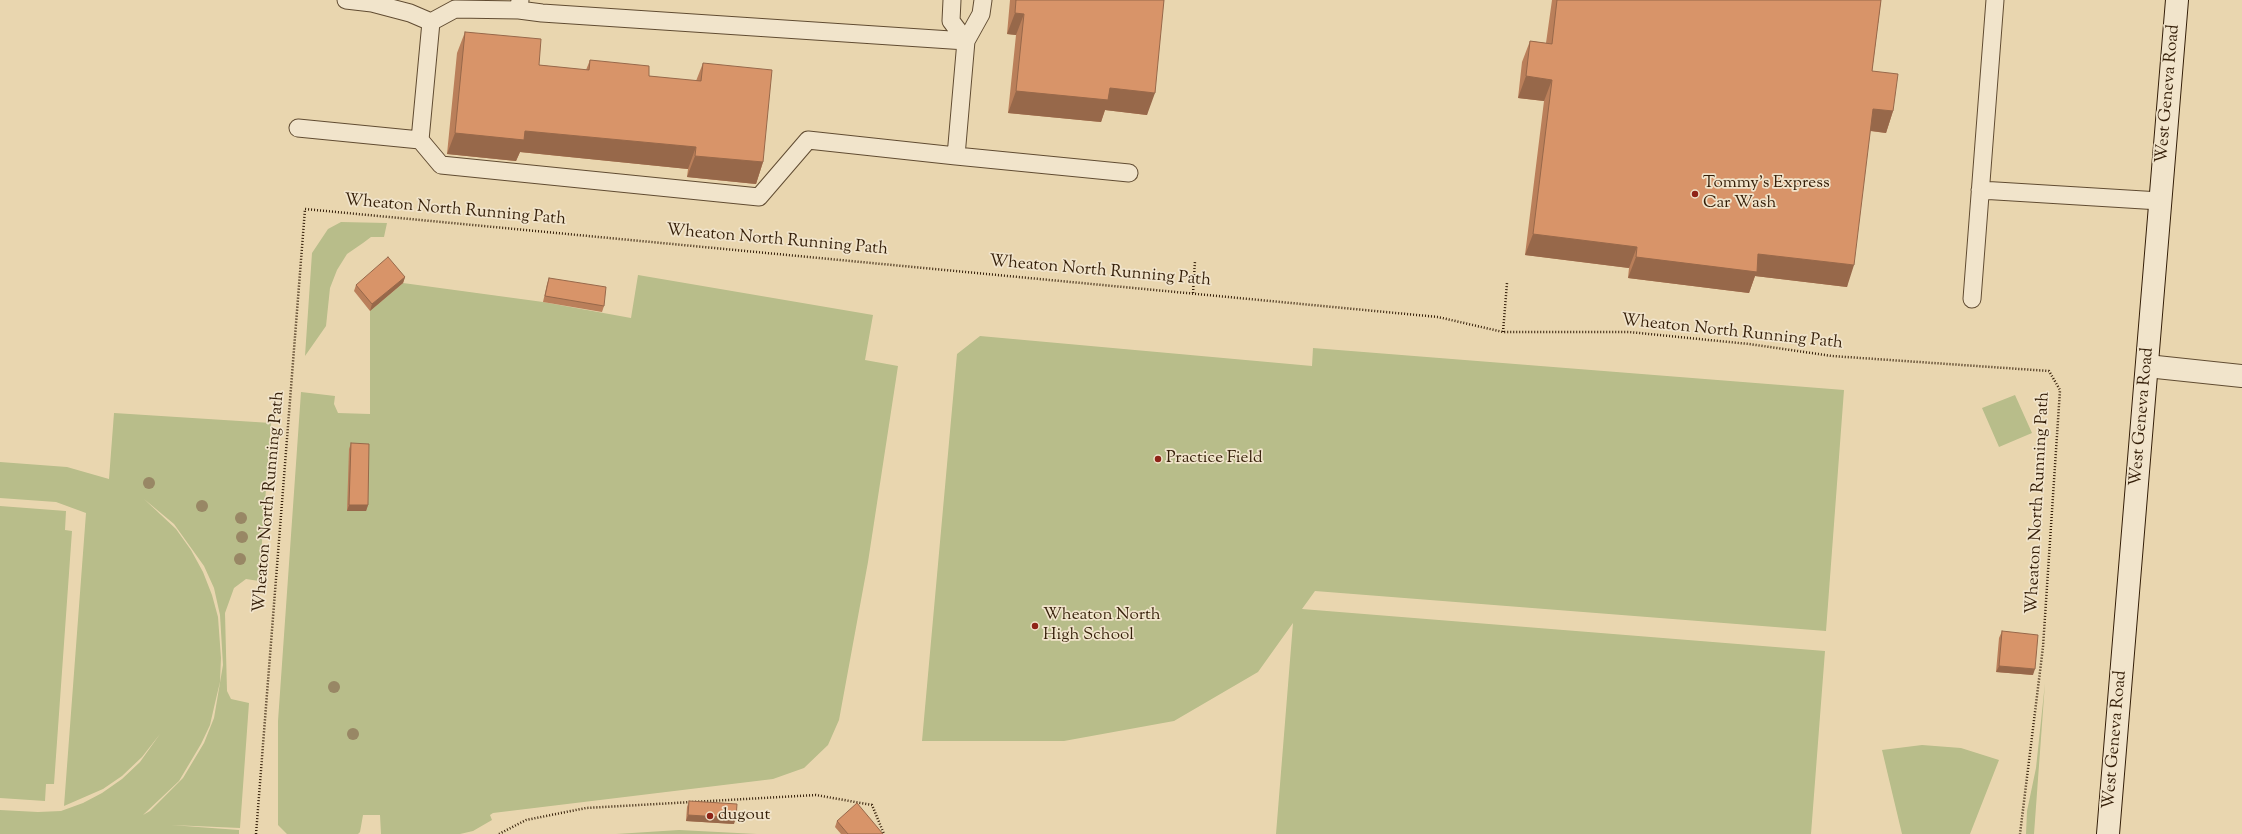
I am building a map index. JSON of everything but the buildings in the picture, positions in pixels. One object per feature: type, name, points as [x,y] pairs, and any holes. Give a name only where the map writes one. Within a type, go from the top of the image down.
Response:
[{"type":"main road","name":"West Geneva Road","points":[[2108,834],[2177,0]]},
{"type":"main road","points":[[2147,366],[2242,376]]},
{"type":"lane","points":[[346,0],[372,3],[410,13],[431,22]]},
{"type":"lane","points":[[952,0],[951,21],[966,41]]},
{"type":"lane","points":[[956,156],[966,41],[981,14],[983,0]]},
{"type":"lane","points":[[1972,299],[1995,0]]},
{"type":"lane","points":[[431,22],[456,9],[520,5],[542,13],[966,41]]},
{"type":"lane","points":[[420,140],[431,22]]},
{"type":"lane","points":[[298,128],[420,140],[441,165],[759,197],[808,140],[1129,173]]},
{"type":"lane","points":[[1980,190],[2160,202]]},
{"type":"path","name":"Wheaton North Running Path","points":[[256,834],[305,209],[1438,317],[1503,332],[1629,332],[1749,344],[1832,356],[2049,371],[2060,390],[2043,648],[2020,834]]},
{"type":"path","points":[[1193,293],[1195,261]]},
{"type":"path","points":[[1503,332],[1507,283]]},
{"type":"path","points":[[500,834],[526,820],[586,808],[816,795],[872,806],[884,834]]},
{"type":"green space","points":[[341,222],[387,223],[384,237],[371,237],[347,254],[337,270],[330,288],[326,326],[305,356],[312,253],[328,229]]},
{"type":"green space","points":[[638,275],[873,315],[865,360],[898,366],[868,562],[839,720],[828,745],[804,768],[773,779],[493,813],[490,815],[492,820],[473,831],[460,834],[381,834],[380,815],[363,815],[360,832],[358,834],[287,834],[278,825],[278,721],[301,392],[335,396],[334,404],[338,413],[370,414],[370,311],[403,283],[543,302],[631,318]]},
{"type":"green space","points":[[980,336],[1312,366],[1313,348],[1844,390],[1826,631],[1315,591],[1302,609],[1825,651],[1811,834],[1276,834],[1293,623],[1258,672],[1174,721],[1064,741],[922,741],[957,354]]},
{"type":"green space","points":[[2015,395],[2032,433],[1999,447],[1982,408]]},
{"type":"green space","points":[[114,413],[271,423],[259,581],[246,579],[234,588],[225,613],[227,691],[231,699],[249,703],[240,828],[171,825],[239,830],[239,834],[0,834],[0,810],[38,812],[61,811],[83,803],[102,793],[122,779],[140,762],[160,734],[142,757],[122,776],[103,789],[64,806],[86,513],[56,502],[0,498],[0,462],[67,467],[109,479]],"holes":[[[144,499],[174,524],[204,566],[214,588],[220,615],[223,665],[214,718],[204,743],[183,778],[150,811],[143,815],[179,781],[201,744],[210,725],[220,682],[221,658],[218,617],[212,595],[203,572],[191,550],[176,529]]]},
{"type":"green space","points":[[0,506],[66,511],[65,530],[72,531],[54,784],[46,784],[45,801],[0,798]]},
{"type":"green space","points":[[2045,683],[2034,834],[2026,834],[2027,811],[2036,768]]},
{"type":"green space","points":[[1922,745],[1961,748],[1999,760],[1970,834],[1902,834],[1882,750]]},
{"type":"green space","points":[[679,830],[757,834],[616,834]]},
{"type":"place","name":"Tommy’s Express Car Wash","points":[[1695,194]]},
{"type":"place","name":"Practice Field","points":[[1158,459]]},
{"type":"place","name":"Wheaton North High School","points":[[1035,626]]},
{"type":"place","name":"dugout","points":[[710,816]]}]
